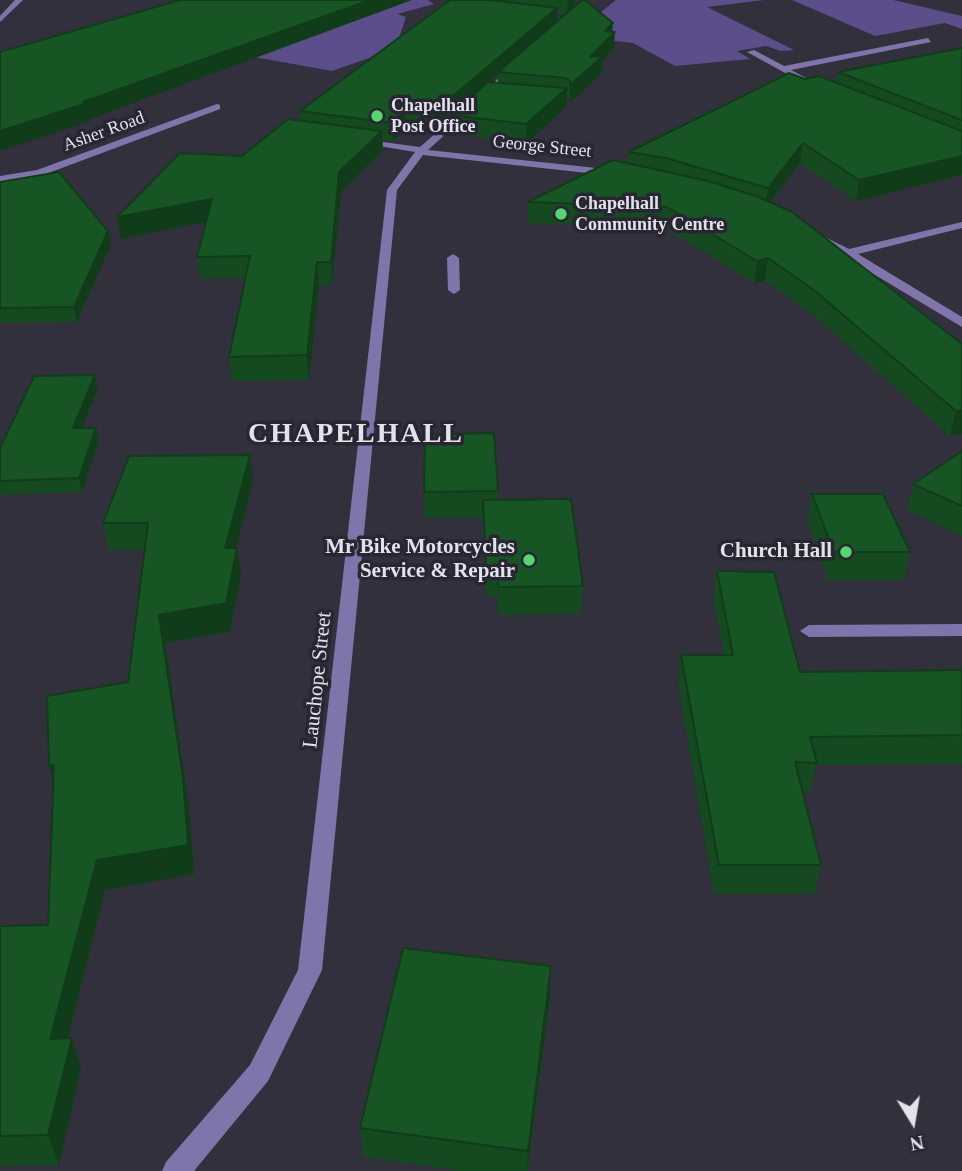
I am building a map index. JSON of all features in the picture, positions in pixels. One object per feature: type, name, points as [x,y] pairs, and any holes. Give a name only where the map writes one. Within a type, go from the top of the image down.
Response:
[{"type":"street","points":[[0,20],[19,0]]},
{"type":"street","points":[[784,69],[928,40]]},
{"type":"street","name":"Lauchope Street","points":[[176,1171],[259,1073],[310,970],[392,190],[421,151],[490,94],[532,51]]},
{"type":"street","points":[[751,52],[815,86]]},
{"type":"street","name":"Asher Road","points":[[0,179],[39,173],[217,107]]},
{"type":"street","name":"George Street","points":[[346,140],[628,176]]},
{"type":"street","points":[[848,253],[962,225]]},
{"type":"street","points":[[814,236],[848,253],[962,323]]},
{"type":"street","points":[[453,258],[454,290]]},
{"type":"street","points":[[809,631],[962,630]]},
{"type":"shaded area","points":[[399,0],[428,0],[434,4],[397,14],[406,17],[399,38],[386,52],[332,71],[188,45]]},
{"type":"shaded area","points":[[616,0],[764,0],[707,7],[794,50],[781,51],[766,46],[737,51],[750,59],[675,66],[633,43],[571,36]]},
{"type":"shaded area","points":[[792,0],[893,0],[962,16],[962,29],[945,23],[875,36]]},
{"type":"building","points":[[180,0],[370,0],[83,102],[87,103],[0,131],[0,52]]},
{"type":"building","points":[[450,0],[490,0],[557,8],[433,113],[405,110],[392,123],[300,111]]},
{"type":"building","points":[[582,0],[613,23],[605,31],[615,32],[590,57],[603,56],[570,85],[570,81],[565,78],[498,72]]},
{"type":"building","points":[[962,48],[962,120],[838,72]]},
{"type":"building","points":[[789,73],[805,79],[819,76],[962,131],[962,156],[859,180],[803,143],[768,188],[666,158],[629,152]]},
{"type":"building","points":[[488,82],[567,88],[526,124],[450,115]]},
{"type":"building","points":[[288,119],[382,131],[339,172],[331,262],[317,262],[307,355],[229,357],[250,256],[197,257],[212,199],[117,217],[180,153],[242,156]]},
{"type":"building","points":[[613,160],[708,181],[756,196],[792,212],[962,344],[962,410],[956,411],[815,291],[768,258],[757,261],[667,207],[528,202]]},
{"type":"building","points":[[59,172],[108,231],[74,307],[0,308],[0,182]]},
{"type":"building","points":[[95,375],[73,428],[96,428],[79,478],[0,481],[0,448],[34,376]]},
{"type":"building","points":[[494,433],[498,491],[424,492],[425,434]]},
{"type":"building","points":[[962,451],[962,506],[913,484]]},
{"type":"building","points":[[250,455],[225,548],[237,548],[226,603],[159,615],[183,778],[188,845],[97,860],[50,1039],[72,1038],[48,1135],[0,1136],[0,926],[48,925],[54,765],[49,765],[47,696],[128,682],[148,523],[103,523],[129,456]]},
{"type":"building","points":[[812,494],[883,494],[910,552],[834,552]]},
{"type":"building","name":"Mr Bike Motorcycles Service & Repair","points":[[571,499],[583,586],[498,587],[498,568],[486,568],[483,500]]},
{"type":"building","points":[[717,571],[774,572],[800,672],[962,670],[962,735],[810,737],[817,763],[795,762],[821,865],[719,865],[681,655],[733,655]]},
{"type":"building","points":[[403,948],[551,966],[528,1151],[360,1128]]},
{"type":"place","name":"Chapelhall Post Office","points":[[377,116]]},
{"type":"place","name":"Chapelhall Community Centre","points":[[561,214]]},
{"type":"place","name":"Church Hall","points":[[846,552]]},
{"type":"place","name":"Mr Bike Motorcycles Service & Repair","points":[[529,560]]},
{"type":"district","name":"CHAPELHALL","points":[[356,435]]}]
